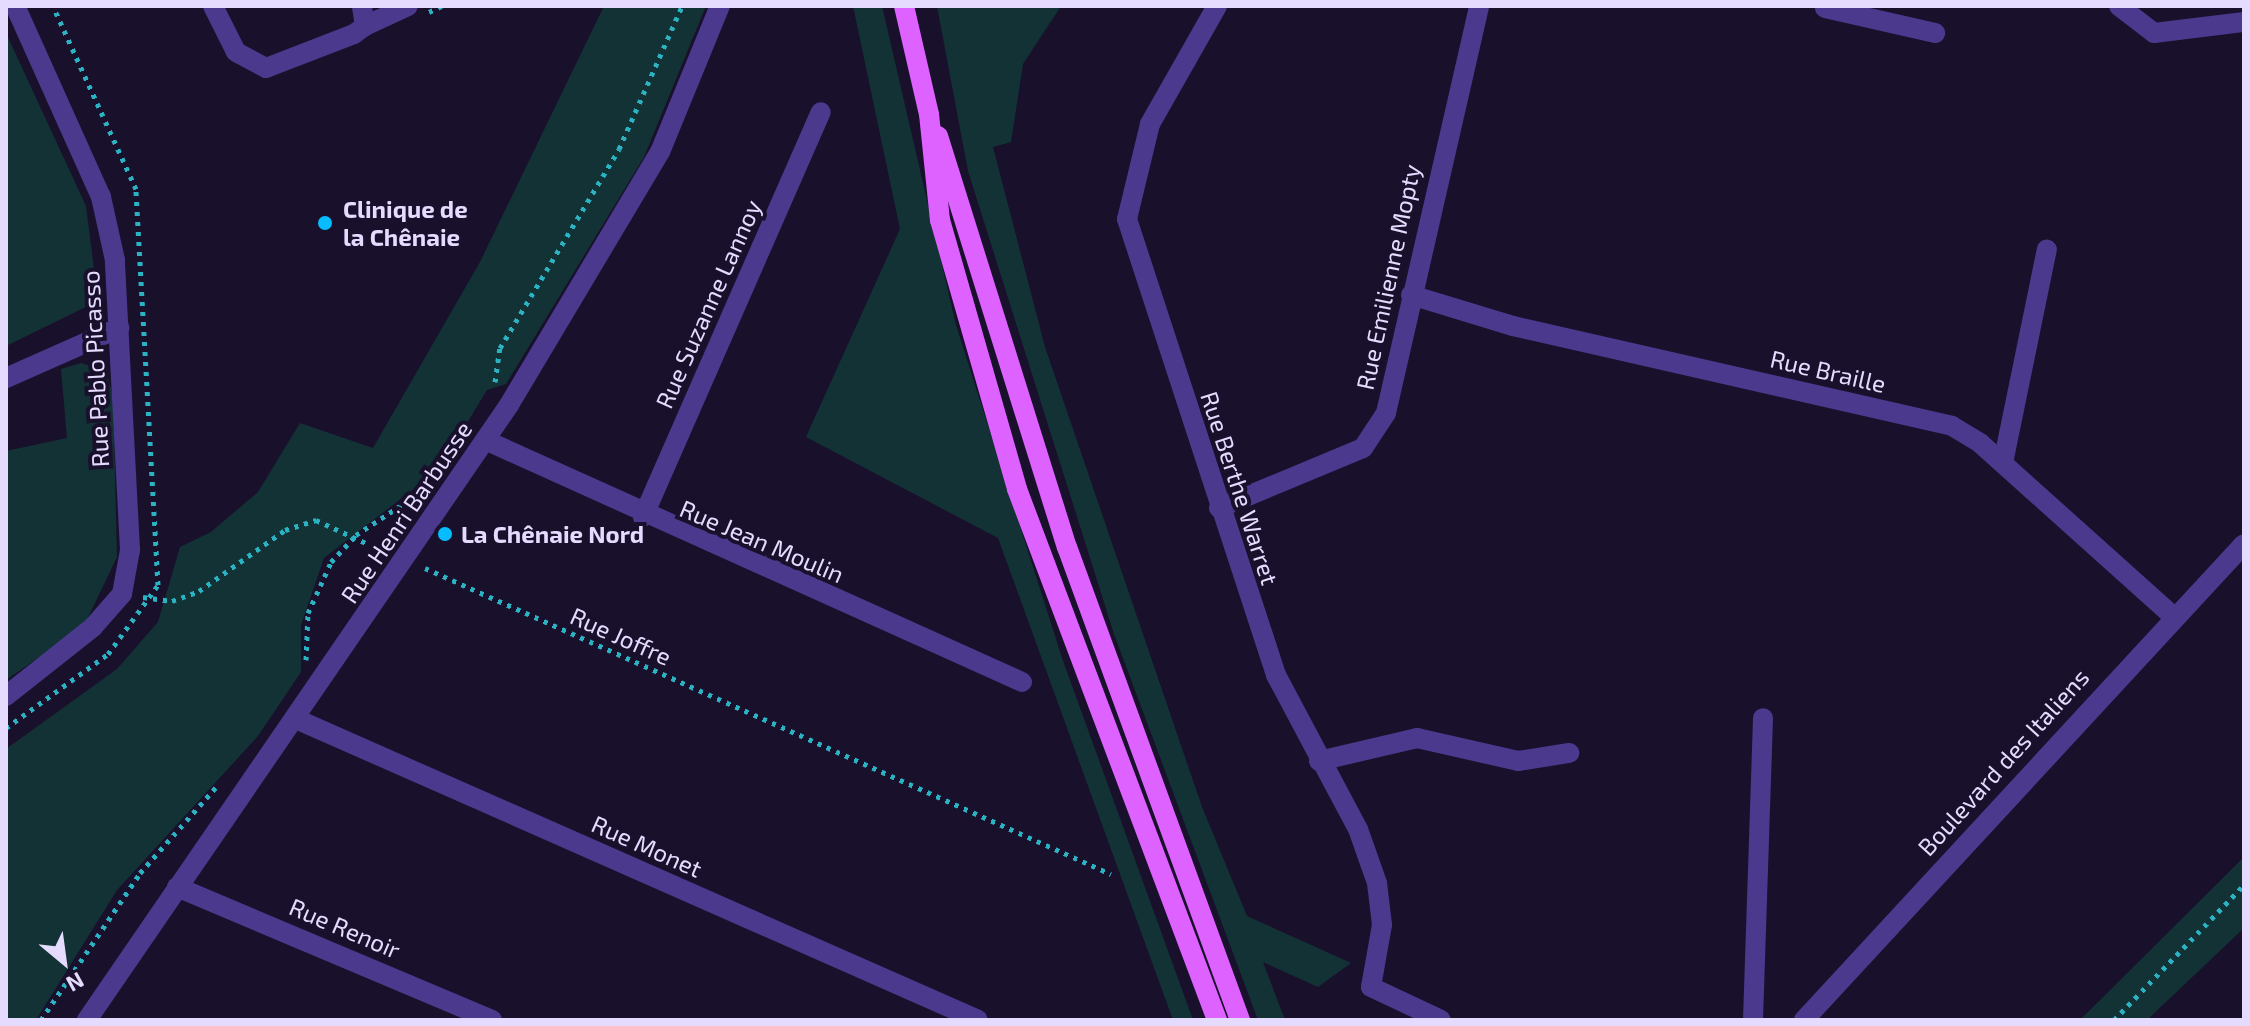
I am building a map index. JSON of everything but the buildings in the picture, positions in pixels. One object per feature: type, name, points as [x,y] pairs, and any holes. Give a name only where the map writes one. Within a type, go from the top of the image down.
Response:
[{"type":"main road","points":[[904,6],[929,114],[940,220],[1017,489],[1217,1020]]},
{"type":"main road","points":[[929,114],[955,175],[1067,547],[1240,1020]]},
{"type":"street","name":"Rue Pablo Picasso","points":[[15,6],[101,197],[119,328],[130,550],[122,594]]},
{"type":"street","points":[[213,6],[236,52],[266,68],[364,16],[416,10]]},
{"type":"street","name":"Rue Henri Barbusse","points":[[87,1020],[485,440],[660,152],[720,6]]},
{"type":"street","name":"Rue Berthe Warret","points":[[1217,6],[1150,124],[1127,219],[1276,675],[1319,761],[1358,829],[1377,883],[1382,925],[1371,987],[1441,1020]]},
{"type":"street","name":"Rue Emilienne Mopty","points":[[1219,508],[1363,448],[1386,413],[1479,6]]},
{"type":"street","points":[[2119,6],[2154,33],[2244,22]]},
{"type":"street","points":[[1823,7],[1935,33]]},
{"type":"street","name":"Rue Suzanne Lannoy","points":[[643,517],[821,112]]},
{"type":"street","points":[[2003,463],[2047,249]]},
{"type":"street","name":"Rue Braille","points":[[1411,295],[1513,326],[1952,426],[2003,463],[2172,615]]},
{"type":"street","points":[[6,378],[119,328]]},
{"type":"street","name":"Rue Jean Moulin","points":[[485,440],[643,517],[1022,682]]},
{"type":"street","name":"Boulevard des Italiens","points":[[1804,1020],[2172,615],[2244,544]]},
{"type":"street","points":[[6,696],[93,627],[122,594]]},
{"type":"street","points":[[1753,1020],[1763,718]]},
{"type":"street","name":"Rue Monet","points":[[296,719],[978,1020]]},
{"type":"street","points":[[1319,761],[1417,738],[1518,761],[1569,753]]},
{"type":"street","name":"Rue Renoir","points":[[177,887],[492,1020]]},
{"type":"path","points":[[416,10],[442,6]]},
{"type":"path","points":[[492,394],[500,348],[619,149],[682,6]]},
{"type":"path","points":[[306,670],[317,591],[356,535],[428,486]]},
{"type":"path","name":"Rue Joffre","points":[[122,594],[172,601],[199,591],[298,524],[329,523],[403,562],[1111,874]]},
{"type":"path","points":[[6,728],[108,654],[151,598]]},
{"type":"path","points":[[41,1020],[140,873],[229,774]]},
{"type":"path","points":[[2114,1020],[2244,885]]},
{"type":"green space","points":[[604,6],[706,6],[644,157],[506,384],[487,390],[447,456],[415,488],[324,558],[301,625],[301,672],[258,736],[117,890],[36,1020],[6,1020],[6,749],[117,669],[158,622],[180,547],[211,532],[258,492],[300,423],[373,448],[480,262]]},
{"type":"green space","points":[[853,6],[882,6],[956,325],[1062,658],[1193,1020],[1173,1020],[998,538],[806,437],[900,229]]},
{"type":"green space","points":[[937,6],[1061,6],[1023,64],[1011,142],[993,147],[1045,347],[1202,807],[1247,916],[1351,963],[1318,987],[1263,962],[1285,1020],[1258,1020],[1114,634],[968,171]]},
{"type":"green space","points":[[6,33],[86,206],[98,301],[6,346]]},
{"type":"green space","points":[[81,363],[106,371],[113,396],[117,557],[84,626],[6,680],[6,451],[67,438],[61,369]]},
{"type":"green space","points":[[2244,857],[2244,928],[2147,1020],[2080,1020]]},
{"type":"place","name":"Clinique de la Chênaie","points":[[325,223]]},
{"type":"place","name":"La Chênaie Nord","points":[[445,534]]}]
